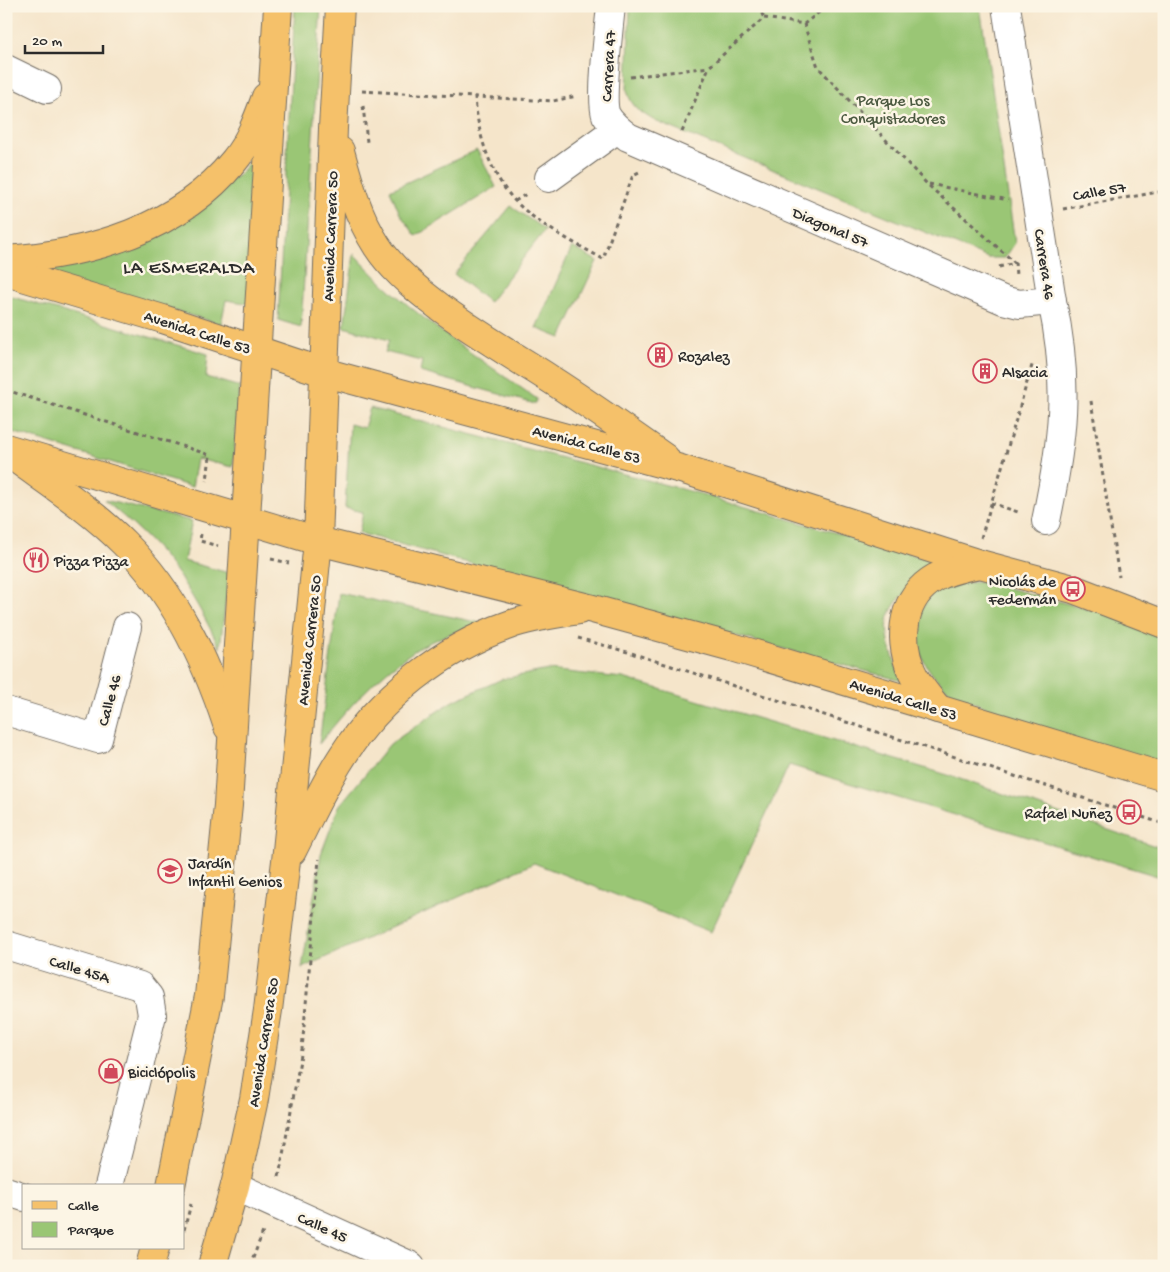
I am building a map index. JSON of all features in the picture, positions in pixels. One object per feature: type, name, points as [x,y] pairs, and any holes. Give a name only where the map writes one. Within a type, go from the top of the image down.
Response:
[{"type":"main road","points":[[171,1184],[196,1071],[209,996],[228,814],[278,6]]},
{"type":"main road","name":"Avenida Carrera 50","points":[[212,1266],[235,1186],[254,1098],[286,861],[318,541],[333,128],[340,6]]},
{"type":"main road","points":[[6,260],[68,252],[117,238],[152,225],[177,212],[200,195],[234,161],[249,137],[274,77]]},
{"type":"main road","points":[[333,128],[353,197],[364,224],[384,255],[404,278],[441,307],[572,393],[681,469]]},
{"type":"main road","name":"Avenida Calle 53","points":[[6,272],[324,372],[981,551],[1164,624]]},
{"type":"main road","points":[[6,449],[97,519],[124,543],[160,585],[187,627],[203,657],[232,739]]},
{"type":"main road","name":"Avenida Calle 53","points":[[6,449],[318,541],[589,608],[732,647],[1164,777]]},
{"type":"main road","points":[[938,708],[912,672],[904,637],[904,622],[911,602],[922,588],[935,578],[956,569],[981,551]]},
{"type":"main road","points":[[286,861],[342,756],[388,702],[420,674],[459,647],[510,624],[589,608]]},
{"type":"main road","points":[[150,1266],[154,1250]]},
{"type":"street","name":"Carrera 47","points":[[611,6],[603,98],[606,114],[617,128]]},
{"type":"street","name":"Carrera 46","points":[[1006,6],[1058,329],[1063,372],[1064,415],[1059,458],[1046,521]]},
{"type":"street","points":[[6,69],[47,89]]},
{"type":"street","name":"Diagonal 57","points":[[617,128],[628,137],[1003,300],[1019,304],[1052,301]]},
{"type":"street","points":[[549,178],[617,128]]},
{"type":"street","name":"Calle 46","points":[[6,711],[98,739],[128,627]]},
{"type":"street","name":"Calle 45A","points":[[6,945],[140,986],[149,997],[152,1015],[110,1184]]},
{"type":"street","name":"Calle 45","points":[[235,1186],[411,1266]]},
{"type":"street","points":[[6,1191],[22,1195]]},
{"type":"path","points":[[758,6],[764,18]]},
{"type":"path","points":[[764,18],[804,24],[827,6]]},
{"type":"path","points":[[676,158],[680,137],[709,67],[764,18]]},
{"type":"path","points":[[804,24],[818,67],[927,184],[1015,263],[997,267]]},
{"type":"path","points":[[621,78],[709,67]]},
{"type":"path","points":[[335,88],[553,101],[573,96]]},
{"type":"path","points":[[362,91],[368,152]]},
{"type":"path","points":[[475,96],[476,118],[482,139],[495,171],[516,201],[539,221],[603,258],[634,175],[645,169]]},
{"type":"path","name":"Calle 57","points":[[927,184],[1056,210],[1164,191]]},
{"type":"path","points":[[981,551],[1034,358]]},
{"type":"path","points":[[6,390],[210,455]]},
{"type":"path","points":[[571,636],[631,653],[1164,824]]},
{"type":"path","points":[[250,1266],[274,1203],[302,1049],[320,851]]},
{"type":"green space","points":[[295,6],[321,6],[301,327],[278,320]]},
{"type":"green space","name":"Parque Los Conquistadores","points":[[630,6],[980,6],[1015,243],[1005,258],[988,258],[650,118],[634,105],[627,90]]},
{"type":"green space","points":[[263,145],[252,304],[226,300],[221,324],[24,269],[238,176]]},
{"type":"green space","points":[[477,150],[496,187],[416,236],[400,214],[390,190]]},
{"type":"green space","points":[[511,206],[545,230],[489,302],[454,274]]},
{"type":"green space","points":[[572,247],[597,261],[561,338],[536,328]]},
{"type":"green space","points":[[354,254],[374,275],[418,314],[537,399],[535,404],[420,372],[422,361],[385,352],[389,340],[344,327]]},
{"type":"green space","points":[[6,295],[208,354],[206,377],[240,387],[233,467],[197,459],[192,487],[6,430]]},
{"type":"green space","points":[[370,408],[701,494],[941,563],[908,591],[897,602],[890,613],[888,625],[889,639],[893,658],[902,681],[359,533],[363,512],[345,508],[350,424],[364,428]]},
{"type":"green space","points":[[104,500],[192,521],[184,561],[229,573],[220,648],[193,597],[166,558],[141,532]]},
{"type":"green space","points":[[985,582],[1107,614],[1164,638],[1164,767],[1139,763],[985,707],[965,699],[942,685],[929,669],[920,652],[917,634],[920,614],[931,596],[945,586]]},
{"type":"green space","points":[[339,593],[481,623],[430,642],[400,660],[363,694],[319,744]]},
{"type":"green space","points":[[548,670],[623,678],[951,776],[1164,849],[1164,878],[789,765],[711,932],[534,863],[302,968],[321,854],[339,806],[390,744],[451,702],[502,679]]},
{"type":"place","name":"Rozalez","points":[[660,355]]},
{"type":"place","name":"Alsacia","points":[[985,371]]},
{"type":"place","name":"Pizza Pizza","points":[[36,560]]},
{"type":"place","name":"Nicolás de Federmán","points":[[1073,589]]},
{"type":"place","name":"Rafael Nuñez","points":[[1129,812]]},
{"type":"place","name":"Jardín Infantil Genios","points":[[170,871]]},
{"type":"place","name":"Biciclópolis","points":[[111,1071]]},
{"type":"district","name":"LA ESMERALDA","points":[[189,266]]}]
